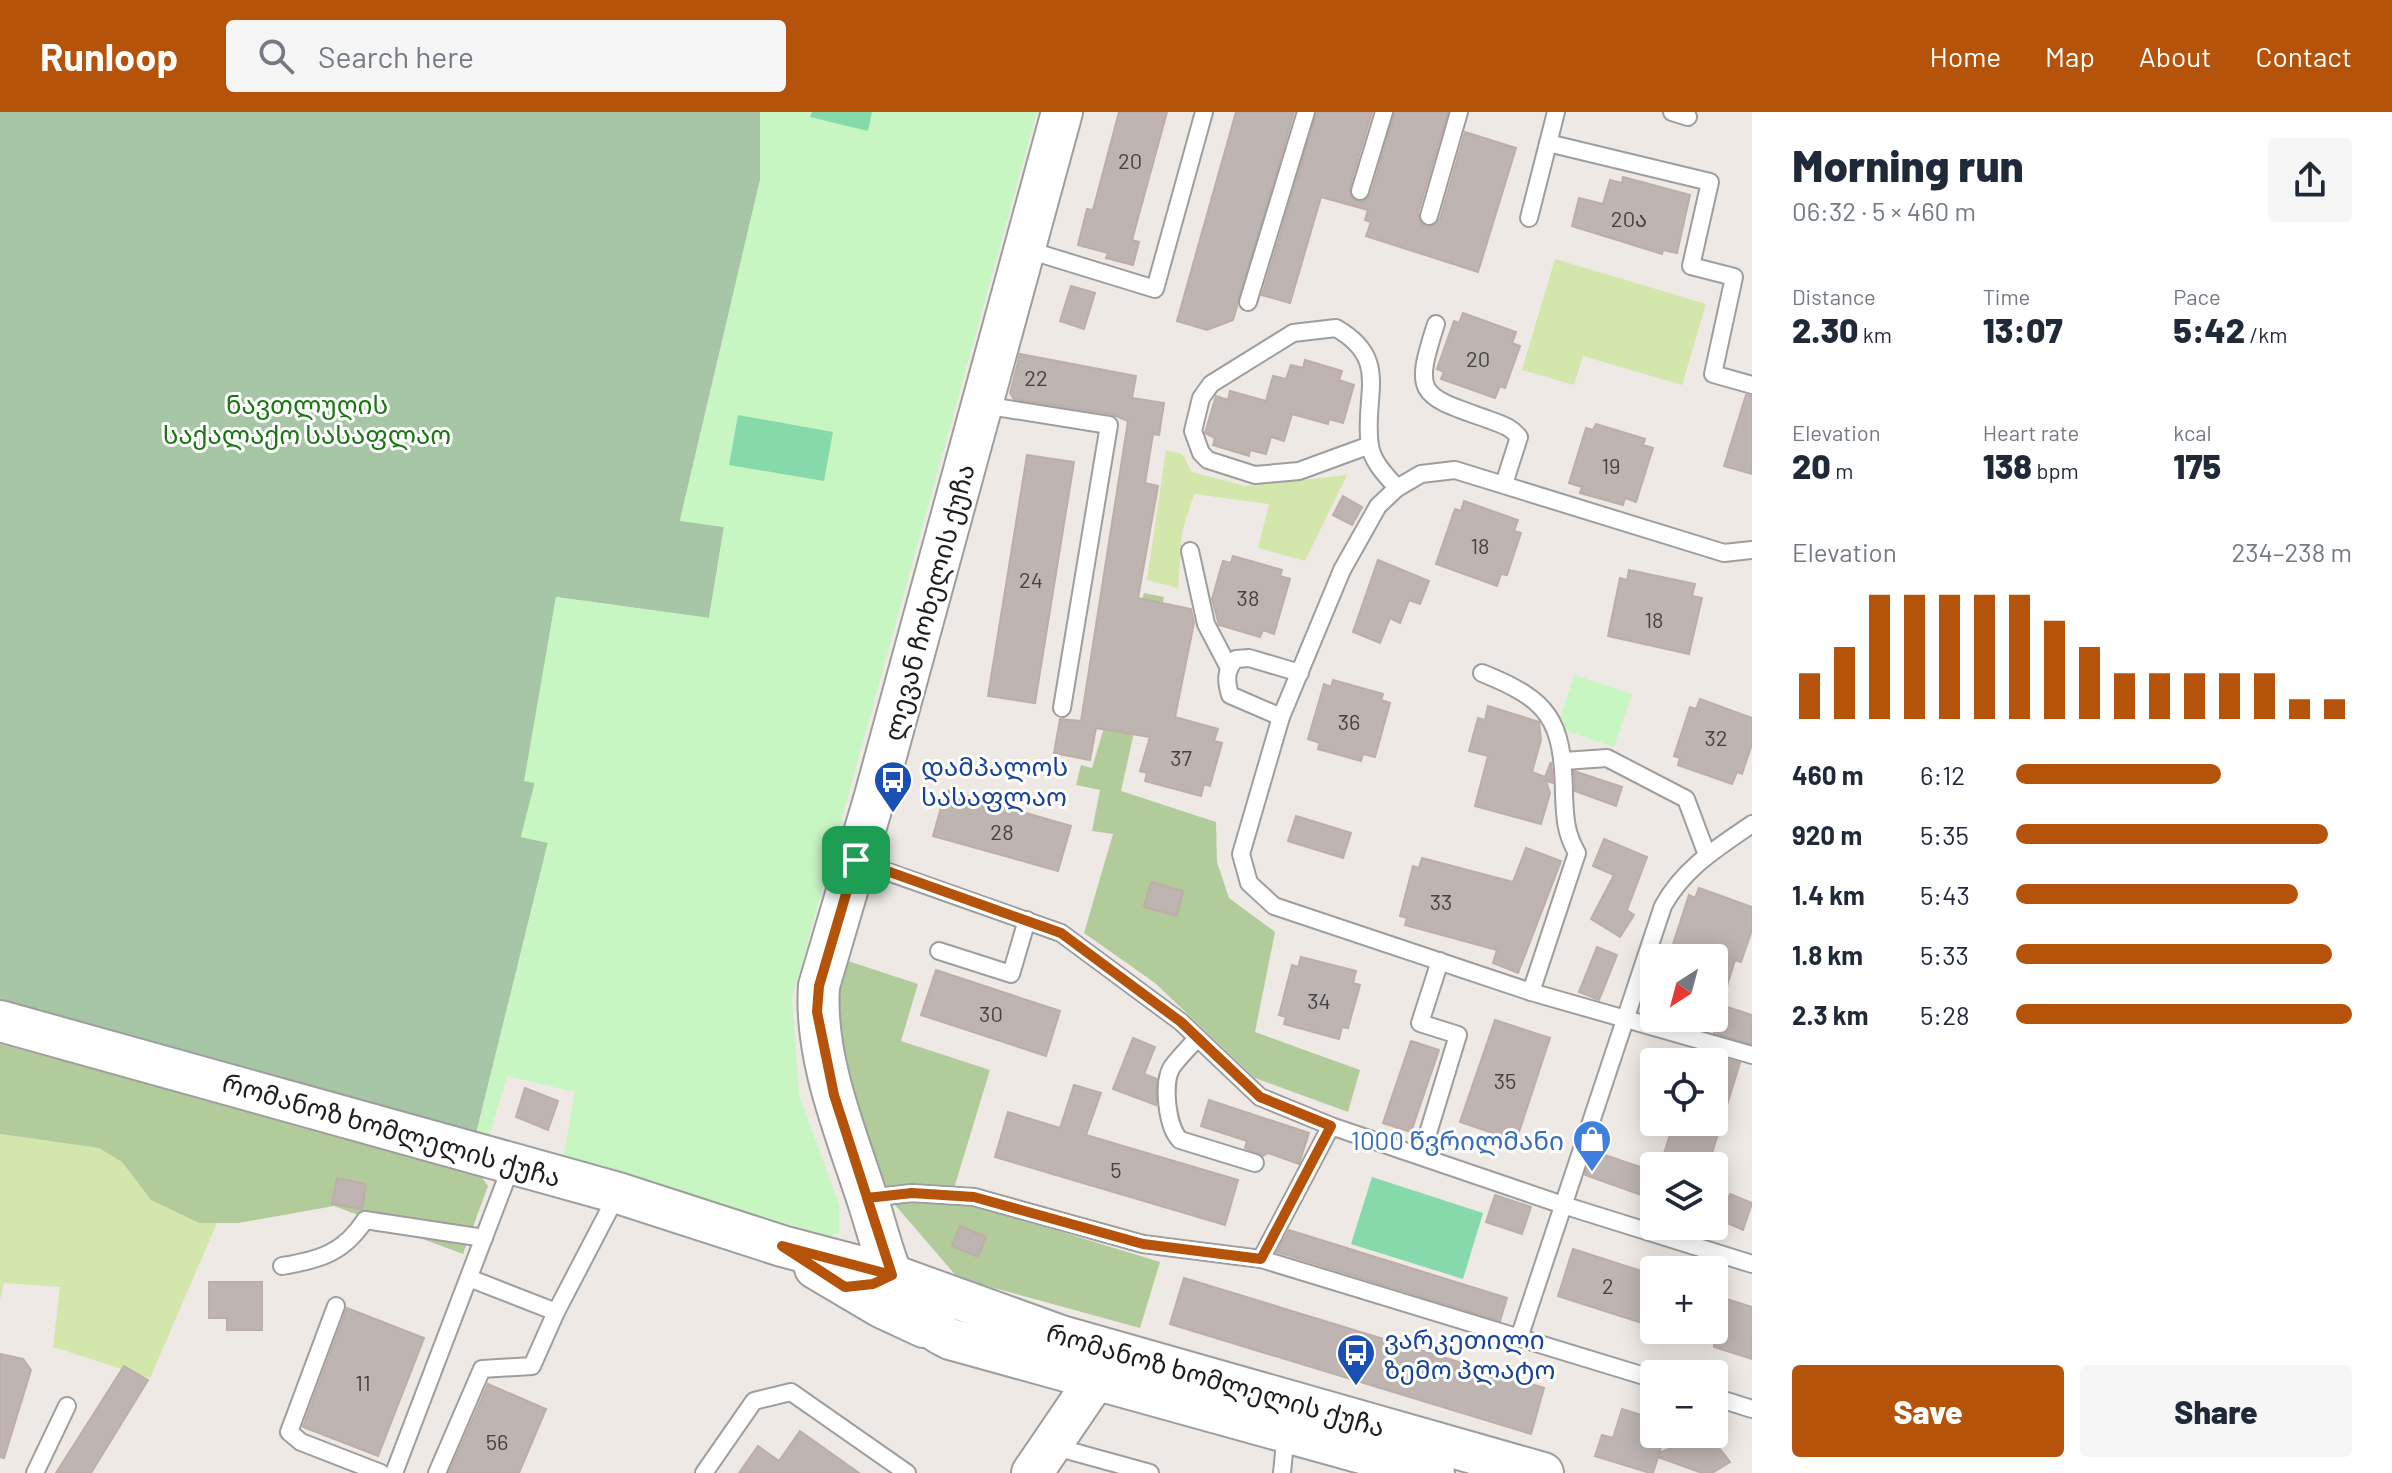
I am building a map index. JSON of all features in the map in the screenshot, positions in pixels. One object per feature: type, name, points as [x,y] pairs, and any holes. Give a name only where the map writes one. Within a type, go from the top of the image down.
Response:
[{"type":"street","name":"ლევან ჩოხელის ქუჩა","points":[[892,1275],[834,1095],[817,1012],[819,986],[1062,112]]},
{"type":"street","name":"რომანოზ ხომლელის ქუჩა","points":[[0,1021],[618,1193],[782,1246],[892,1275],[1101,1364],[1286,1432],[1434,1473]]},
{"type":"street","name":"რომანოზ ხომლელის ქუჩა","points":[[782,1246],[845,1287],[950,1339],[1101,1364],[1543,1473]]},
{"type":"street","name":"რომანოზ ხომლელის ქუჩა","points":[[892,1275],[912,1310],[932,1330]]},
{"type":"street","points":[[845,1287],[873,1284],[892,1275]]},
{"type":"street","points":[[1042,1459],[1101,1364]]},
{"type":"lane","points":[[1025,249],[1155,289],[1204,112]]},
{"type":"lane","points":[[1248,302],[1306,112]]},
{"type":"lane","points":[[1360,191],[1384,112]]},
{"type":"lane","points":[[1429,216],[1459,112]]},
{"type":"lane","points":[[1529,218],[1556,112]]},
{"type":"lane","points":[[1548,143],[1710,182],[1691,266],[1734,277],[1713,374],[1752,385]]},
{"type":"lane","points":[[1436,324],[1422,367],[1424,386],[1428,393],[1450,406],[1511,428],[1519,437],[1504,484]]},
{"type":"lane","points":[[1370,445],[1299,471],[1255,475],[1208,460],[1201,453],[1193,431],[1201,398],[1211,384],[1293,333],[1336,328],[1360,344],[1368,359],[1372,375],[1370,445],[1375,462],[1397,488]]},
{"type":"lane","points":[[982,405],[1109,425],[1062,708]]},
{"type":"lane","points":[[1752,550],[1724,553],[1455,470],[1421,474],[1397,488],[1378,506],[1342,570],[1281,717],[1241,854],[1249,883],[1274,906],[1531,992],[1626,1016],[1752,1055]]},
{"type":"lane","points":[[1190,551],[1206,624],[1228,666],[1226,682],[1230,695],[1281,717]]},
{"type":"lane","points":[[1228,666],[1236,659],[1249,658],[1300,673]]},
{"type":"lane","points":[[1482,673],[1522,689],[1540,702],[1551,721],[1564,761],[1565,833],[1577,853],[1531,992]]},
{"type":"lane","points":[[1564,761],[1607,758],[1686,799],[1707,855]]},
{"type":"lane","points":[[1519,1338],[1663,906],[1675,885],[1707,855],[1752,824]]},
{"type":"lane","points":[[856,860],[1027,920],[1073,941],[1145,992],[1260,1097],[1331,1126],[1563,1205],[1752,1264]]},
{"type":"lane","points":[[939,951],[1011,974],[1027,920]]},
{"type":"lane","points":[[1421,1156],[1458,1035],[1420,1023],[1440,961]]},
{"type":"lane","points":[[1197,1038],[1170,1070],[1167,1084],[1173,1133],[1180,1140],[1255,1163]]},
{"type":"lane","points":[[1261,1259],[1331,1126]]},
{"type":"lane","points":[[394,1473],[512,1163]]},
{"type":"lane","points":[[437,1473],[482,1369],[532,1366],[556,1312],[618,1193]]},
{"type":"lane","points":[[867,1198],[912,1193],[974,1197],[1143,1244],[1261,1259],[1640,1375]]},
{"type":"lane","points":[[282,1266],[320,1260],[353,1239],[365,1220],[484,1238]]},
{"type":"lane","points":[[469,1278],[556,1312]]},
{"type":"lane","points":[[336,1306],[289,1432],[301,1442],[381,1473]]},
{"type":"lane","points":[[704,1473],[754,1401],[791,1392],[907,1473]]},
{"type":"lane","points":[[1728,1401],[1752,1409]]},
{"type":"lane","points":[[35,1473],[67,1406]]},
{"type":"lane","points":[[1282,1473],[1286,1432]]},
{"type":"lane","points":[[1042,1459],[1150,1473]]},
{"type":"green space","name":"ნავთლუღის საქალაქო სასაფლაო","points":[[0,112],[760,112],[760,180],[680,520],[724,527],[709,618],[556,597],[525,781],[535,782],[521,837],[548,842],[476,1134],[0,1002]]},
{"type":"green space","points":[[760,112],[1037,112],[792,999],[799,1095],[839,1205],[839,1233],[827,1236],[563,1158],[575,1092],[507,1076],[489,1137],[476,1134],[548,843],[521,837],[535,783],[524,781],[556,597],[709,618],[724,527],[680,521],[760,180]]},
{"type":"green space","points":[[812,112],[872,112],[868,131],[810,117]]},
{"type":"green space","points":[[1555,259],[1706,304],[1682,385],[1583,356],[1574,385],[1522,370]]},
{"type":"green space","points":[[738,415],[833,432],[824,481],[729,465]]},
{"type":"green space","points":[[1166,450],[1182,454],[1192,472],[1245,486],[1347,475],[1305,561],[1258,548],[1269,504],[1194,494],[1182,532],[1178,588],[1147,580]]},
{"type":"green space","points":[[1144,593],[1164,597],[1121,791],[1216,822],[1217,862],[1229,898],[1275,932],[1255,1032],[1360,1070],[1348,1112],[1255,1078],[1155,983],[1084,933],[1113,834],[1092,831],[1100,790],[1076,785],[1081,765],[1092,768]]},
{"type":"green space","points":[[1574,675],[1632,694],[1614,747],[1557,728]]},
{"type":"green space","points":[[845,960],[918,984],[901,1041],[990,1070],[951,1198],[1160,1262],[1140,1328],[958,1278],[872,1178],[855,1127],[836,1011]]},
{"type":"green space","points":[[0,1044],[477,1171],[488,1186],[463,1254],[334,1206],[238,1223],[199,1223],[151,1200],[122,1162],[99,1148],[0,1134]]},
{"type":"green space","points":[[0,1134],[99,1148],[122,1162],[151,1200],[199,1223],[217,1223],[150,1378],[53,1347],[60,1287],[4,1283],[0,1300]]},
{"type":"green space","points":[[1372,1177],[1483,1213],[1463,1279],[1351,1244]]},
{"type":"building","points":[[1119,112],[1167,112],[1132,240],[1139,242],[1133,265],[1106,258],[1108,253],[1078,245],[1087,209],[1093,210]]},
{"type":"building","points":[[1236,112],[1294,112],[1233,320],[1207,330],[1177,321]]},
{"type":"building","points":[[1317,112],[1372,112],[1349,189],[1353,199],[1362,202],[1371,194],[1395,112],[1448,112],[1418,213],[1421,223],[1427,227],[1440,219],[1465,132],[1516,148],[1478,272],[1366,236],[1371,222],[1365,220],[1368,210],[1321,197],[1290,303],[1262,295]]},
{"type":"building","points":[[1623,177],[1690,195],[1677,253],[1663,250],[1662,254],[1572,226],[1579,198],[1603,204],[1610,180],[1622,183]]},
{"type":"building","points":[[1071,286],[1095,293],[1084,329],[1060,321]]},
{"type":"building","points":[[1463,313],[1516,332],[1512,343],[1520,346],[1505,388],[1500,386],[1495,398],[1441,379],[1444,372],[1437,369],[1454,321],[1459,323]]},
{"type":"building","points":[[1020,354],[1136,376],[1132,398],[1164,403],[1159,435],[1153,434],[1145,483],[1158,486],[1138,598],[1191,609],[1194,623],[1175,717],[1218,729],[1214,741],[1222,743],[1210,786],[1204,784],[1201,796],[1145,781],[1147,773],[1140,771],[1150,737],[1096,728],[1090,760],[1054,753],[1060,719],[1081,721],[1128,421],[1111,414],[1014,399],[1010,393]]},
{"type":"building","points":[[1305,360],[1342,371],[1339,380],[1354,385],[1343,423],[1329,419],[1328,424],[1292,414],[1284,441],[1271,437],[1266,454],[1250,450],[1249,456],[1213,445],[1215,438],[1205,433],[1216,396],[1228,400],[1230,391],[1266,401],[1273,376],[1286,379],[1291,365],[1303,368]]},
{"type":"building","points":[[1746,395],[1752,396],[1752,474],[1724,466]]},
{"type":"building","points":[[1596,424],[1645,439],[1643,445],[1653,448],[1636,502],[1625,498],[1623,505],[1580,493],[1582,487],[1569,483],[1586,428],[1593,430]]},
{"type":"building","points":[[1027,455],[1074,462],[1035,703],[988,696]]},
{"type":"building","points":[[1343,496],[1362,507],[1352,525],[1333,515]]},
{"type":"building","points":[[1464,501],[1518,520],[1514,531],[1521,533],[1507,575],[1501,574],[1497,586],[1436,564],[1455,509],[1461,511]]},
{"type":"building","points":[[1233,556],[1282,570],[1280,576],[1290,579],[1274,634],[1263,630],[1260,637],[1219,625],[1212,599],[1223,561],[1231,563]]},
{"type":"building","points":[[1378,560],[1429,581],[1420,604],[1409,600],[1400,623],[1390,618],[1380,643],[1353,632]]},
{"type":"building","points":[[1629,570],[1695,584],[1692,596],[1702,598],[1689,654],[1608,636],[1620,578],[1627,580]]},
{"type":"building","points":[[1333,680],[1383,694],[1381,700],[1390,703],[1375,757],[1363,754],[1361,761],[1318,749],[1320,743],[1308,739],[1324,684],[1331,687]]},
{"type":"building","points":[[1700,699],[1752,718],[1752,744],[1742,774],[1737,772],[1732,784],[1678,765],[1680,758],[1674,756],[1690,707],[1696,709]]},
{"type":"building","points":[[1488,706],[1539,722],[1541,740],[1532,772],[1545,777],[1551,762],[1553,783],[1546,781],[1550,793],[1541,824],[1475,806],[1488,756],[1469,751],[1478,718],[1485,720]]},
{"type":"building","points":[[1574,771],[1622,787],[1616,806],[1575,791]]},
{"type":"building","points":[[946,790],[1071,826],[1058,871],[933,836]]},
{"type":"building","points":[[1296,816],[1351,833],[1343,858],[1288,841]]},
{"type":"building","points":[[1604,839],[1647,857],[1627,910],[1634,915],[1620,937],[1591,919],[1614,875],[1593,866]]},
{"type":"building","points":[[1526,848],[1561,861],[1518,973],[1493,963],[1497,950],[1405,925],[1407,918],[1400,916],[1413,866],[1419,868],[1422,858],[1513,882]]},
{"type":"building","points":[[1151,882],[1183,891],[1177,916],[1144,907]]},
{"type":"building","points":[[1699,888],[1752,907],[1752,930],[1741,962],[1735,960],[1728,982],[1728,944],[1673,944],[1689,895],[1695,898]]},
{"type":"building","points":[[1597,947],[1617,955],[1599,1000],[1579,992]]},
{"type":"building","points":[[1301,957],[1356,971],[1353,983],[1360,985],[1348,1028],[1342,1027],[1339,1039],[1284,1024],[1286,1017],[1279,1015],[1292,965],[1298,967]]},
{"type":"building","points":[[936,970],[1060,1011],[1046,1056],[921,1015]]},
{"type":"building","points":[[1728,1007],[1752,1015],[1752,1044],[1714,1033],[1728,1032]]},
{"type":"building","points":[[1495,1020],[1550,1038],[1516,1141],[1460,1122]]},
{"type":"building","points":[[1133,1038],[1155,1047],[1144,1074],[1157,1079],[1156,1105],[1113,1089]]},
{"type":"building","points":[[1411,1041],[1439,1050],[1411,1132],[1383,1123]]},
{"type":"building","points":[[1728,1060],[1740,1063],[1728,1102]]},
{"type":"building","points":[[1074,1085],[1101,1093],[1086,1135],[1238,1180],[1225,1225],[995,1157],[1008,1112],[1060,1128]]},
{"type":"building","points":[[525,1088],[558,1101],[548,1130],[516,1117]]},
{"type":"building","points":[[1209,1100],[1309,1133],[1299,1164],[1268,1153],[1263,1156],[1245,1148],[1247,1141],[1201,1126]]},
{"type":"building","points":[[1670,1136],[1717,1136],[1712,1152],[1664,1152]]},
{"type":"building","points":[[1593,1151],[1640,1167],[1640,1195],[1585,1175]]},
{"type":"building","points":[[337,1178],[366,1184],[362,1209],[332,1204]]},
{"type":"building","points":[[1730,1194],[1752,1203],[1743,1230],[1728,1223]]},
{"type":"building","points":[[1495,1195],[1531,1207],[1522,1234],[1486,1222]]},
{"type":"building","points":[[960,1226],[986,1237],[978,1257],[952,1246]]},
{"type":"building","points":[[1289,1230],[1507,1298],[1500,1321],[1277,1252]]},
{"type":"building","points":[[1573,1249],[1640,1271],[1640,1322],[1558,1296]]},
{"type":"building","points":[[1184,1278],[1544,1388],[1531,1434],[1170,1324]]},
{"type":"building","points":[[209,1282],[262,1282],[262,1330],[227,1330],[227,1318],[209,1318]]},
{"type":"building","points":[[1728,1299],[1752,1307],[1752,1359],[1714,1347],[1714,1344],[1728,1344]]},
{"type":"building","points":[[347,1308],[424,1338],[378,1456],[303,1427]]},
{"type":"building","points":[[0,1354],[23,1359],[31,1370],[4,1458],[0,1457]]},
{"type":"building","points":[[124,1366],[148,1380],[91,1473],[56,1473]]},
{"type":"building","points":[[488,1384],[546,1409],[519,1473],[449,1473]]},
{"type":"building","points":[[1622,1409],[1640,1415],[1640,1448],[1661,1448],[1659,1453],[1671,1448],[1717,1448],[1730,1462],[1712,1473],[1702,1473],[1658,1457],[1653,1473],[1650,1473],[1595,1456],[1602,1435],[1613,1438]]},
{"type":"building","points":[[800,1431],[859,1473],[739,1473],[758,1446],[779,1461]]},
{"type":"place","name":"დამპალოს სასაფლაო","points":[[893,814]]},
{"type":"place","name":"1000 წვრილმანი","points":[[1592,1173]]},
{"type":"place","name":"ვარკეთილი ზემო პლატო","points":[[1356,1387]]},
{"type":"route","points":[[856,860],[819,986],[817,1012],[834,1095],[892,1275],[782,1246],[845,1287],[882,1282],[892,1275],[867,1198],[912,1193],[974,1197],[1143,1244],[1261,1259],[1331,1126],[1260,1097],[1145,992],[1061,933],[856,860]]}]
